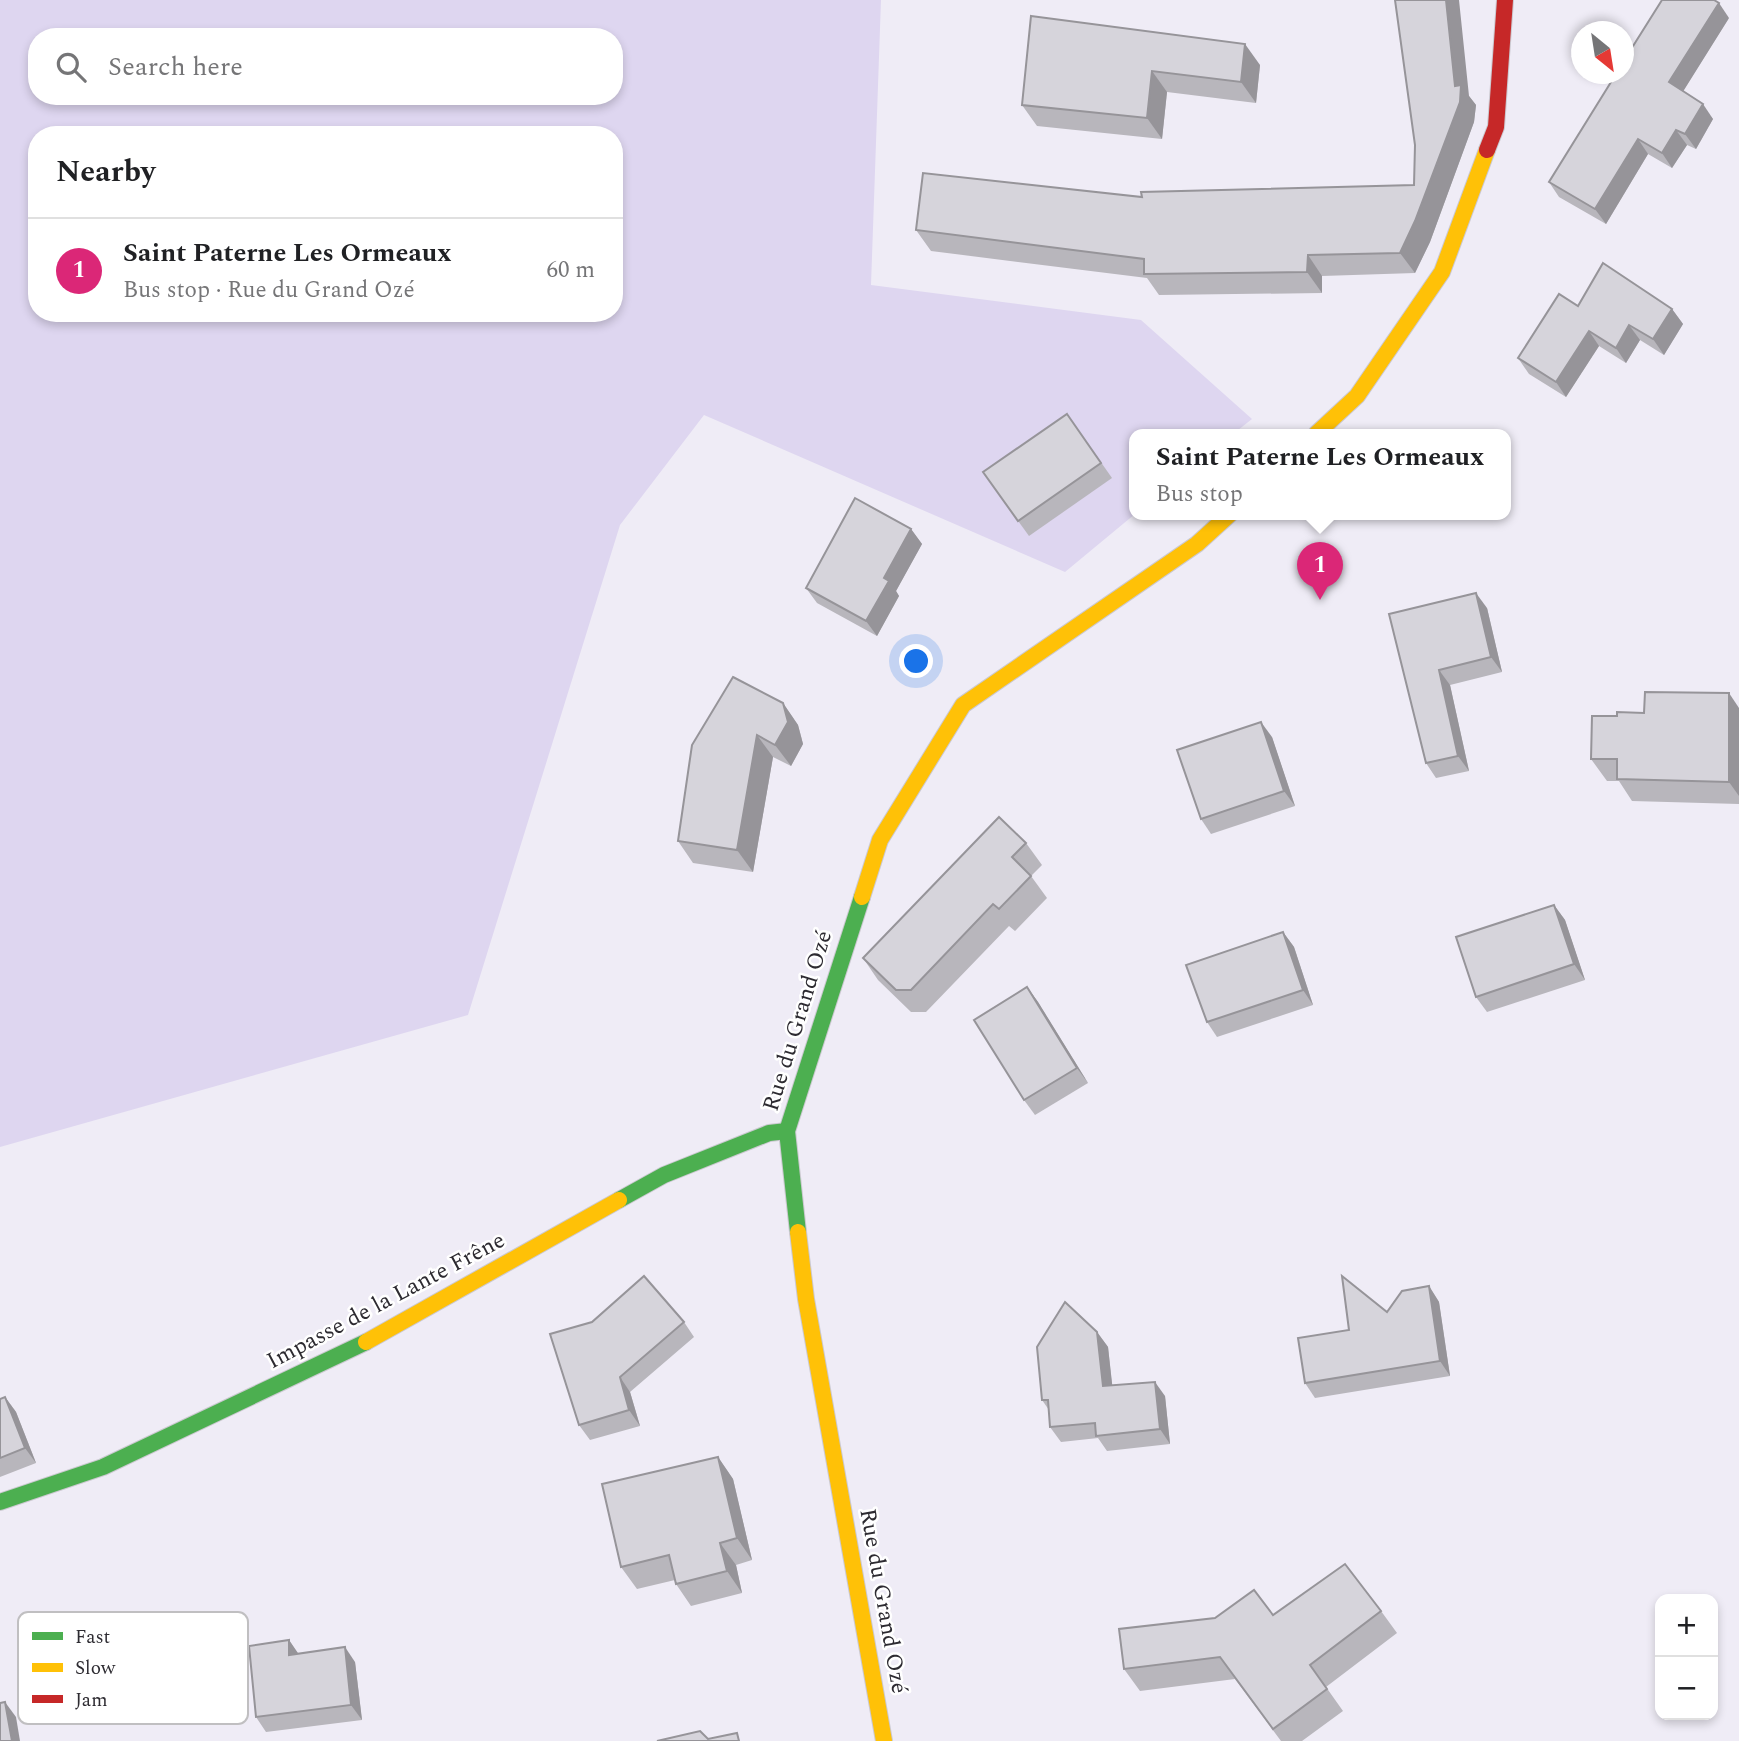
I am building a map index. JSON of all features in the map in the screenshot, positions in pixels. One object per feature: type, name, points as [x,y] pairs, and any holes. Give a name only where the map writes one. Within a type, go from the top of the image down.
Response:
[{"type":"street","points":[[1321,429],[1357,396],[1442,272],[1496,127],[1505,0]]},
{"type":"street","name":"Rue du Grand Ozé","points":[[884,1741],[806,1299],[787,1130],[880,840],[963,705],[1197,544],[1223,520]]},
{"type":"street","name":"Impasse de la Lante Frêne","points":[[0,1502],[103,1467],[352,1350],[664,1175],[769,1133],[787,1130]]},
{"type":"shaded area","points":[[0,0],[881,0],[871,285],[1141,320],[1252,419],[1239,429],[1129,429],[1129,519],[1065,572],[704,415],[620,525],[468,1015],[0,1147]]},
{"type":"building","points":[[1395,0],[1446,0],[1455,86],[1461,85],[1460,102],[1415,221],[1400,253],[1308,255],[1307,272],[1144,274],[1144,259],[916,230],[923,173],[1142,197],[1141,192],[1414,185],[1415,145]]},
{"type":"building","points":[[1662,0],[1714,0],[1719,3],[1669,82],[1703,104],[1685,134],[1676,130],[1662,153],[1638,139],[1595,209],[1549,182],[1610,84],[1634,84],[1634,45]]},
{"type":"building","points":[[1031,16],[1245,44],[1241,82],[1152,71],[1147,118],[1022,105]]},
{"type":"building","points":[[1603,263],[1672,309],[1653,339],[1629,325],[1616,348],[1589,331],[1556,382],[1518,358],[1559,294],[1578,306]]},
{"type":"building","points":[[1067,414],[1101,463],[1018,521],[983,472]]},
{"type":"building","points":[[855,498],[911,529],[884,578],[889,581],[866,621],[806,588]]},
{"type":"building","points":[[1476,593],[1491,657],[1439,670],[1458,756],[1426,763],[1389,614]]},
{"type":"building","points":[[733,677],[783,703],[788,722],[775,745],[757,735],[737,850],[678,841],[692,745]]},
{"type":"building","points":[[1645,692],[1729,693],[1729,782],[1617,779],[1617,759],[1591,759],[1592,716],[1617,716],[1617,712],[1644,713]]},
{"type":"building","points":[[1261,722],[1284,791],[1201,819],[1177,750]]},
{"type":"building","points":[[999,817],[1026,843],[1012,857],[1031,876],[999,909],[993,904],[911,990],[896,990],[863,958]]},
{"type":"building","points":[[1554,905],[1574,964],[1476,997],[1456,937]]},
{"type":"building","points":[[1283,932],[1303,990],[1207,1022],[1186,965]]},
{"type":"building","points":[[1027,987],[1077,1068],[1024,1100],[974,1020]]},
{"type":"building","points":[[644,1276],[684,1322],[620,1377],[629,1410],[579,1425],[550,1334],[592,1322]]},
{"type":"building","points":[[1342,1276],[1387,1312],[1402,1291],[1429,1286],[1440,1361],[1305,1383],[1298,1338],[1349,1330]]},
{"type":"building","points":[[1065,1302],[1097,1332],[1103,1386],[1155,1382],[1160,1429],[1096,1436],[1095,1423],[1050,1427],[1048,1400],[1042,1400],[1037,1347]]},
{"type":"building","points":[[5,1397],[25,1448],[0,1458],[0,1399]]},
{"type":"building","points":[[718,1457],[737,1538],[720,1543],[727,1571],[676,1584],[669,1555],[621,1567],[602,1484]]},
{"type":"building","points":[[1345,1564],[1381,1611],[1310,1665],[1327,1689],[1273,1729],[1220,1657],[1124,1669],[1119,1629],[1215,1618],[1254,1590],[1273,1615]]},
{"type":"building","points":[[289,1640],[289,1655],[345,1647],[351,1705],[256,1717],[249,1646]]},
{"type":"building","points":[[5,1702],[12,1741],[0,1741],[0,1703]]},
{"type":"building","points":[[700,1731],[708,1739],[737,1733],[739,1741],[657,1741]]},
{"type":"traffic: fast","points":[[798,1232],[787,1131],[862,897]]},
{"type":"traffic: fast","points":[[619,1200],[664,1175],[769,1133],[787,1131]]},
{"type":"traffic: fast","points":[[0,1502],[103,1467],[366,1342]]},
{"type":"traffic: slow","points":[[1321,429],[1357,396],[1442,272],[1487,150]]},
{"type":"traffic: slow","points":[[862,897],[880,840],[963,705],[1197,544],[1223,520]]},
{"type":"traffic: slow","points":[[366,1342],[619,1200]]},
{"type":"traffic: slow","points":[[798,1232],[806,1299],[884,1741]]},
{"type":"traffic: jam","points":[[1487,150],[1496,127],[1505,0]]},
{"type":"place","name":"Saint Paterne Les Ormeaux","points":[[1320,600]]}]
